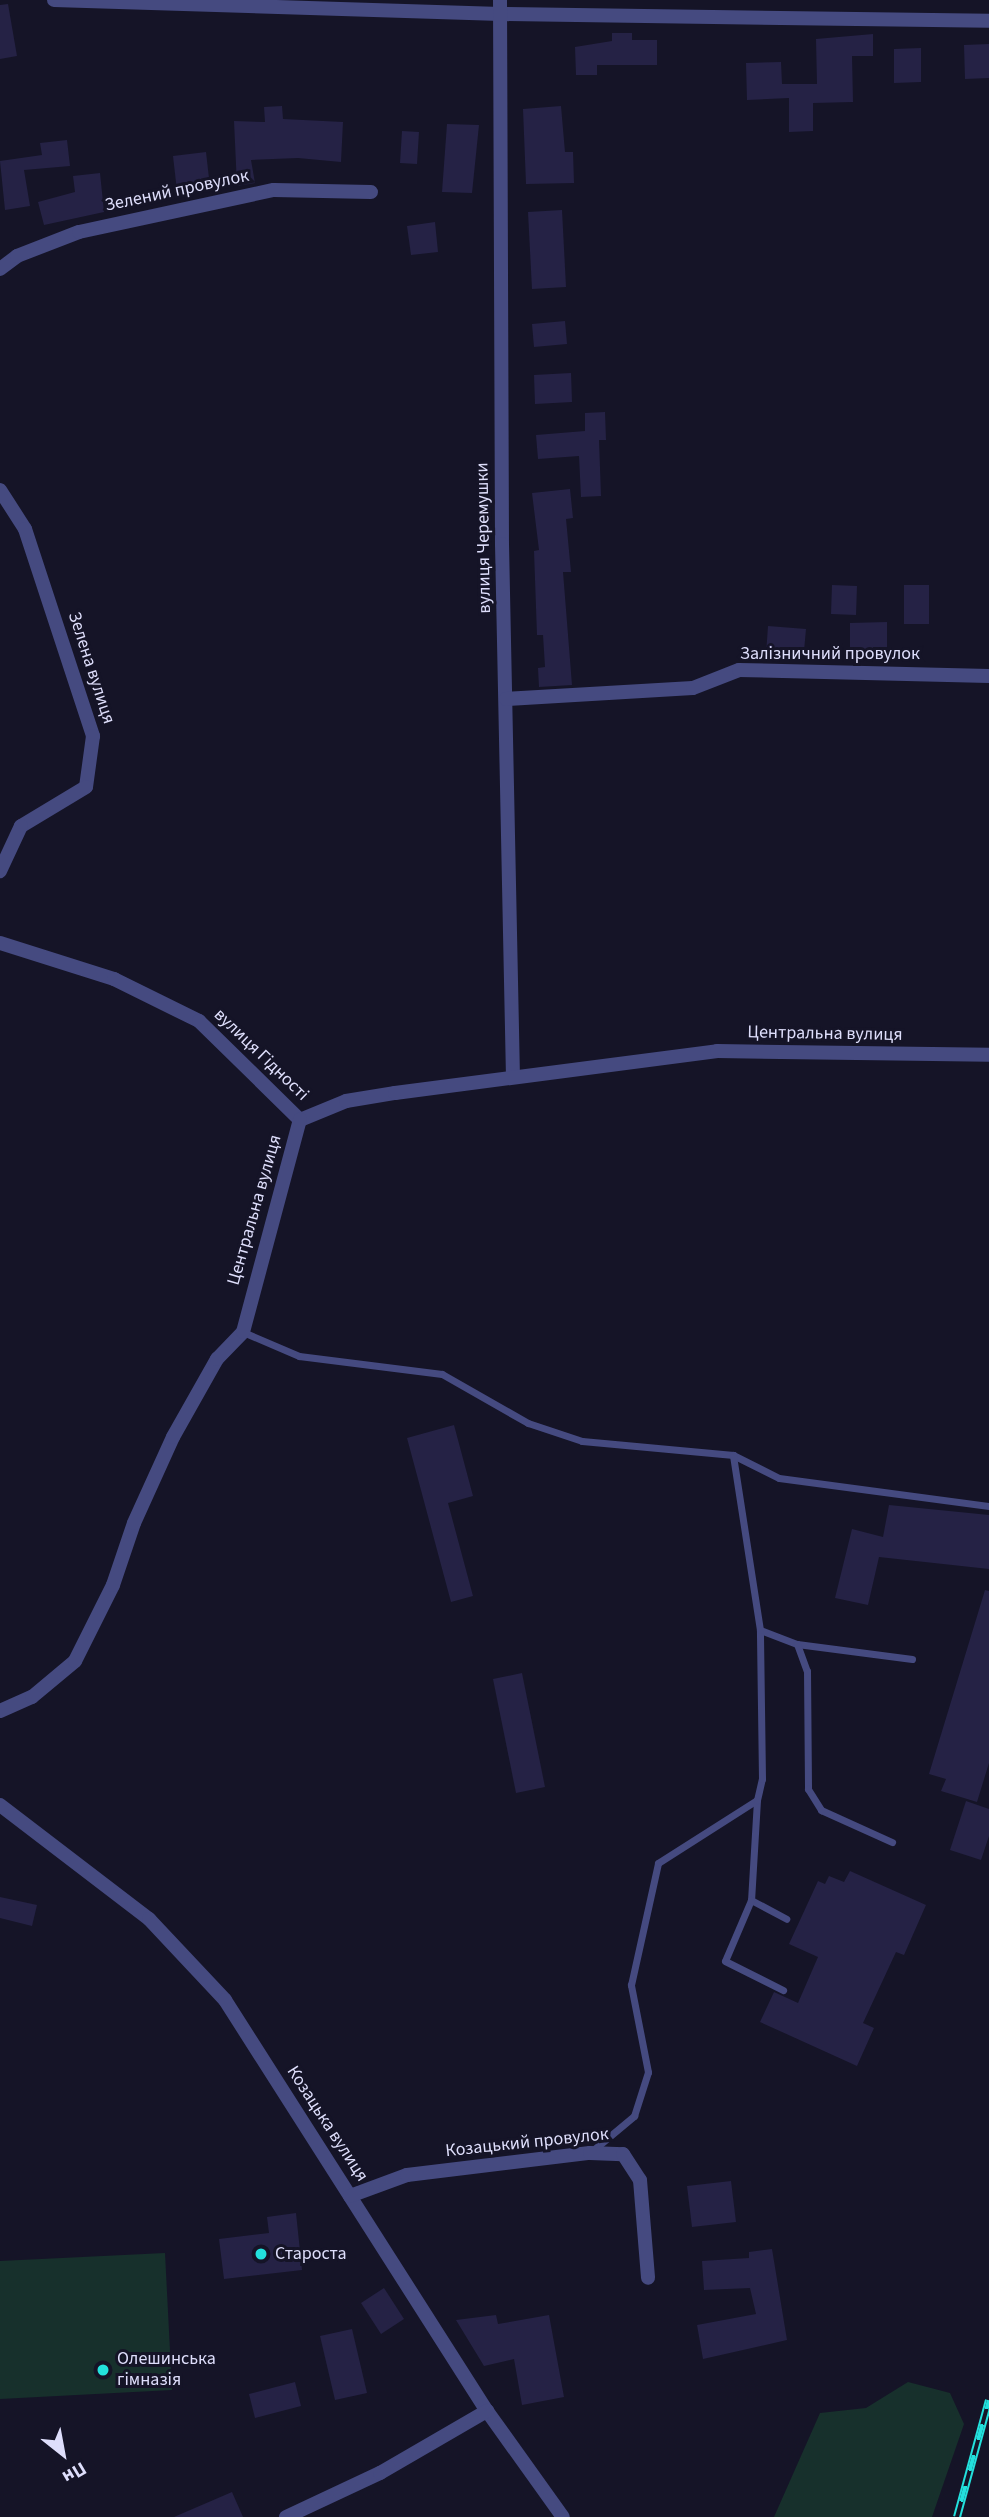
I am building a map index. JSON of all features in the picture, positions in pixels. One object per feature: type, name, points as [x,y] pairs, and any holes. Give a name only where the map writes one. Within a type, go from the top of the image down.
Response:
[{"type":"street","points":[[54,0],[500,7],[989,21]]},
{"type":"street","name":"вулиця Черемушки","points":[[500,7],[506,699],[513,1076]]},
{"type":"street","name":"Зелений провулок","points":[[0,269],[17,256],[79,232],[274,190],[371,192]]},
{"type":"street","name":"Зелена вулиця","points":[[0,490],[25,528],[93,736],[86,787],[21,826],[0,871]]},
{"type":"street","name":"Залізничний провулок","points":[[506,699],[693,688],[739,670],[989,676]]},
{"type":"street","name":"вулиця Гідності","points":[[0,943],[114,979],[200,1021],[300,1120]]},
{"type":"street","name":"Центральна вулиця","points":[[0,1711],[32,1697],[75,1661],[113,1585],[134,1523],[173,1437],[217,1359],[243,1332],[300,1120],[346,1101],[513,1076],[717,1051],[989,1055]]},
{"type":"street","name":"Козацька вулиця","points":[[0,1805],[149,1919],[225,2000],[487,2411],[563,2517]]},
{"type":"street","name":"Козацький провулок","points":[[350,2196],[407,2175],[590,2153],[623,2154],[640,2180],[648,2278]]},
{"type":"street","points":[[286,2517],[380,2473],[487,2411]]},
{"type":"lane","points":[[243,1332],[299,1356],[442,1374],[528,1423],[582,1441],[733,1454],[779,1478],[989,1506]]},
{"type":"lane","points":[[733,1454],[760,1630],[762,1779],[757,1800],[751,1900],[725,1961],[783,1990]]},
{"type":"lane","points":[[760,1630],[797,1644],[912,1659]]},
{"type":"lane","points":[[797,1644],[807,1671],[808,1789],[821,1810],[891,1842]]},
{"type":"lane","points":[[590,2153],[634,2116],[648,2072],[631,1985],[658,1863],[757,1800]]},
{"type":"lane","points":[[751,1900],[786,1919]]},
{"type":"green space","points":[[165,2253],[172,2390],[0,2399],[0,2261]]},
{"type":"green space","points":[[908,2382],[950,2393],[964,2424],[932,2517],[774,2517],[820,2413],[866,2408]]},
{"type":"building","points":[[8,4],[17,56],[0,59],[0,5]]},
{"type":"building","points":[[612,33],[632,33],[632,40],[657,40],[657,65],[597,65],[597,75],[576,75],[575,47],[612,41]]},
{"type":"building","points":[[873,34],[873,56],[852,56],[853,102],[813,103],[813,131],[789,132],[789,98],[747,100],[746,63],[781,62],[782,84],[817,84],[816,39]]},
{"type":"building","points":[[989,44],[989,78],[965,79],[964,45]]},
{"type":"building","points":[[921,48],[921,82],[894,83],[894,49]]},
{"type":"building","points":[[282,106],[283,119],[343,122],[341,162],[298,158],[251,160],[255,183],[237,186],[234,121],[265,122],[264,107]]},
{"type":"building","points":[[561,106],[565,152],[573,152],[574,183],[526,184],[523,109]]},
{"type":"building","points":[[447,124],[479,125],[472,193],[442,192]]},
{"type":"building","points":[[402,131],[419,132],[417,164],[400,163]]},
{"type":"building","points":[[67,140],[70,166],[24,170],[30,206],[5,210],[0,161],[42,155],[40,143]]},
{"type":"building","points":[[206,152],[210,187],[177,191],[173,156]]},
{"type":"building","points":[[100,173],[104,212],[44,225],[38,202],[75,192],[73,176]]},
{"type":"building","points":[[562,210],[566,287],[532,289],[528,212]]},
{"type":"building","points":[[435,222],[438,252],[411,255],[407,226]]},
{"type":"building","points":[[565,321],[567,344],[534,347],[532,324]]},
{"type":"building","points":[[571,373],[572,402],[535,404],[534,375]]},
{"type":"building","points":[[605,412],[606,440],[599,440],[601,496],[581,497],[579,456],[538,459],[536,435],[585,431],[585,413]]},
{"type":"building","points":[[570,489],[573,518],[566,519],[571,572],[563,572],[572,685],[539,687],[538,668],[545,667],[543,635],[537,635],[534,551],[539,550],[532,493]]},
{"type":"building","points":[[832,585],[857,586],[856,615],[831,614]]},
{"type":"building","points":[[904,585],[929,585],[929,624],[904,624]]},
{"type":"building","points":[[887,622],[887,650],[850,651],[850,623]]},
{"type":"building","points":[[768,626],[806,629],[804,651],[791,649],[790,658],[766,655]]},
{"type":"building","points":[[454,1425],[473,1496],[448,1503],[473,1596],[451,1602],[407,1438]]},
{"type":"building","points":[[889,1505],[989,1515],[989,1569],[879,1557],[868,1605],[835,1598],[852,1529],[883,1537]]},
{"type":"building","points":[[985,1590],[989,1591],[989,1763],[977,1802],[941,1791],[946,1779],[929,1774]]},
{"type":"building","points":[[522,1673],[545,1787],[516,1793],[493,1679]]},
{"type":"building","points":[[966,1801],[989,1809],[989,1836],[981,1860],[950,1850]]},
{"type":"building","points":[[850,1871],[926,1905],[904,1955],[896,1952],[863,2023],[874,2028],[857,2066],[760,2022],[774,1992],[798,2003],[818,1957],[789,1944],[818,1881],[825,1884],[829,1876],[844,1882]]},
{"type":"building","points":[[0,1897],[37,1905],[32,1926],[0,1918]]},
{"type":"building","points":[[731,2181],[736,2222],[692,2227],[687,2186]]},
{"type":"building","name":"Староста","points":[[296,2213],[302,2270],[224,2279],[219,2239],[269,2233],[267,2217]]},
{"type":"building","points":[[772,2249],[787,2340],[703,2359],[697,2325],[756,2314],[750,2288],[704,2290],[702,2261],[749,2258],[749,2252]]},
{"type":"building","points":[[384,2288],[404,2319],[381,2334],[361,2303]]},
{"type":"building","points":[[496,2315],[498,2324],[549,2315],[564,2397],[522,2405],[514,2359],[484,2366],[456,2320]]},
{"type":"building","points":[[352,2329],[367,2393],[335,2400],[320,2336]]},
{"type":"building","points":[[295,2382],[301,2406],[255,2418],[249,2394]]},
{"type":"building","points":[[232,2492],[243,2517],[174,2517]]},
{"type":"railway","points":[[957,2517],[989,2400]]},
{"type":"place","name":"Староста","points":[[261,2254]]},
{"type":"place","name":"Олешинська гімназія","points":[[103,2370]]}]
